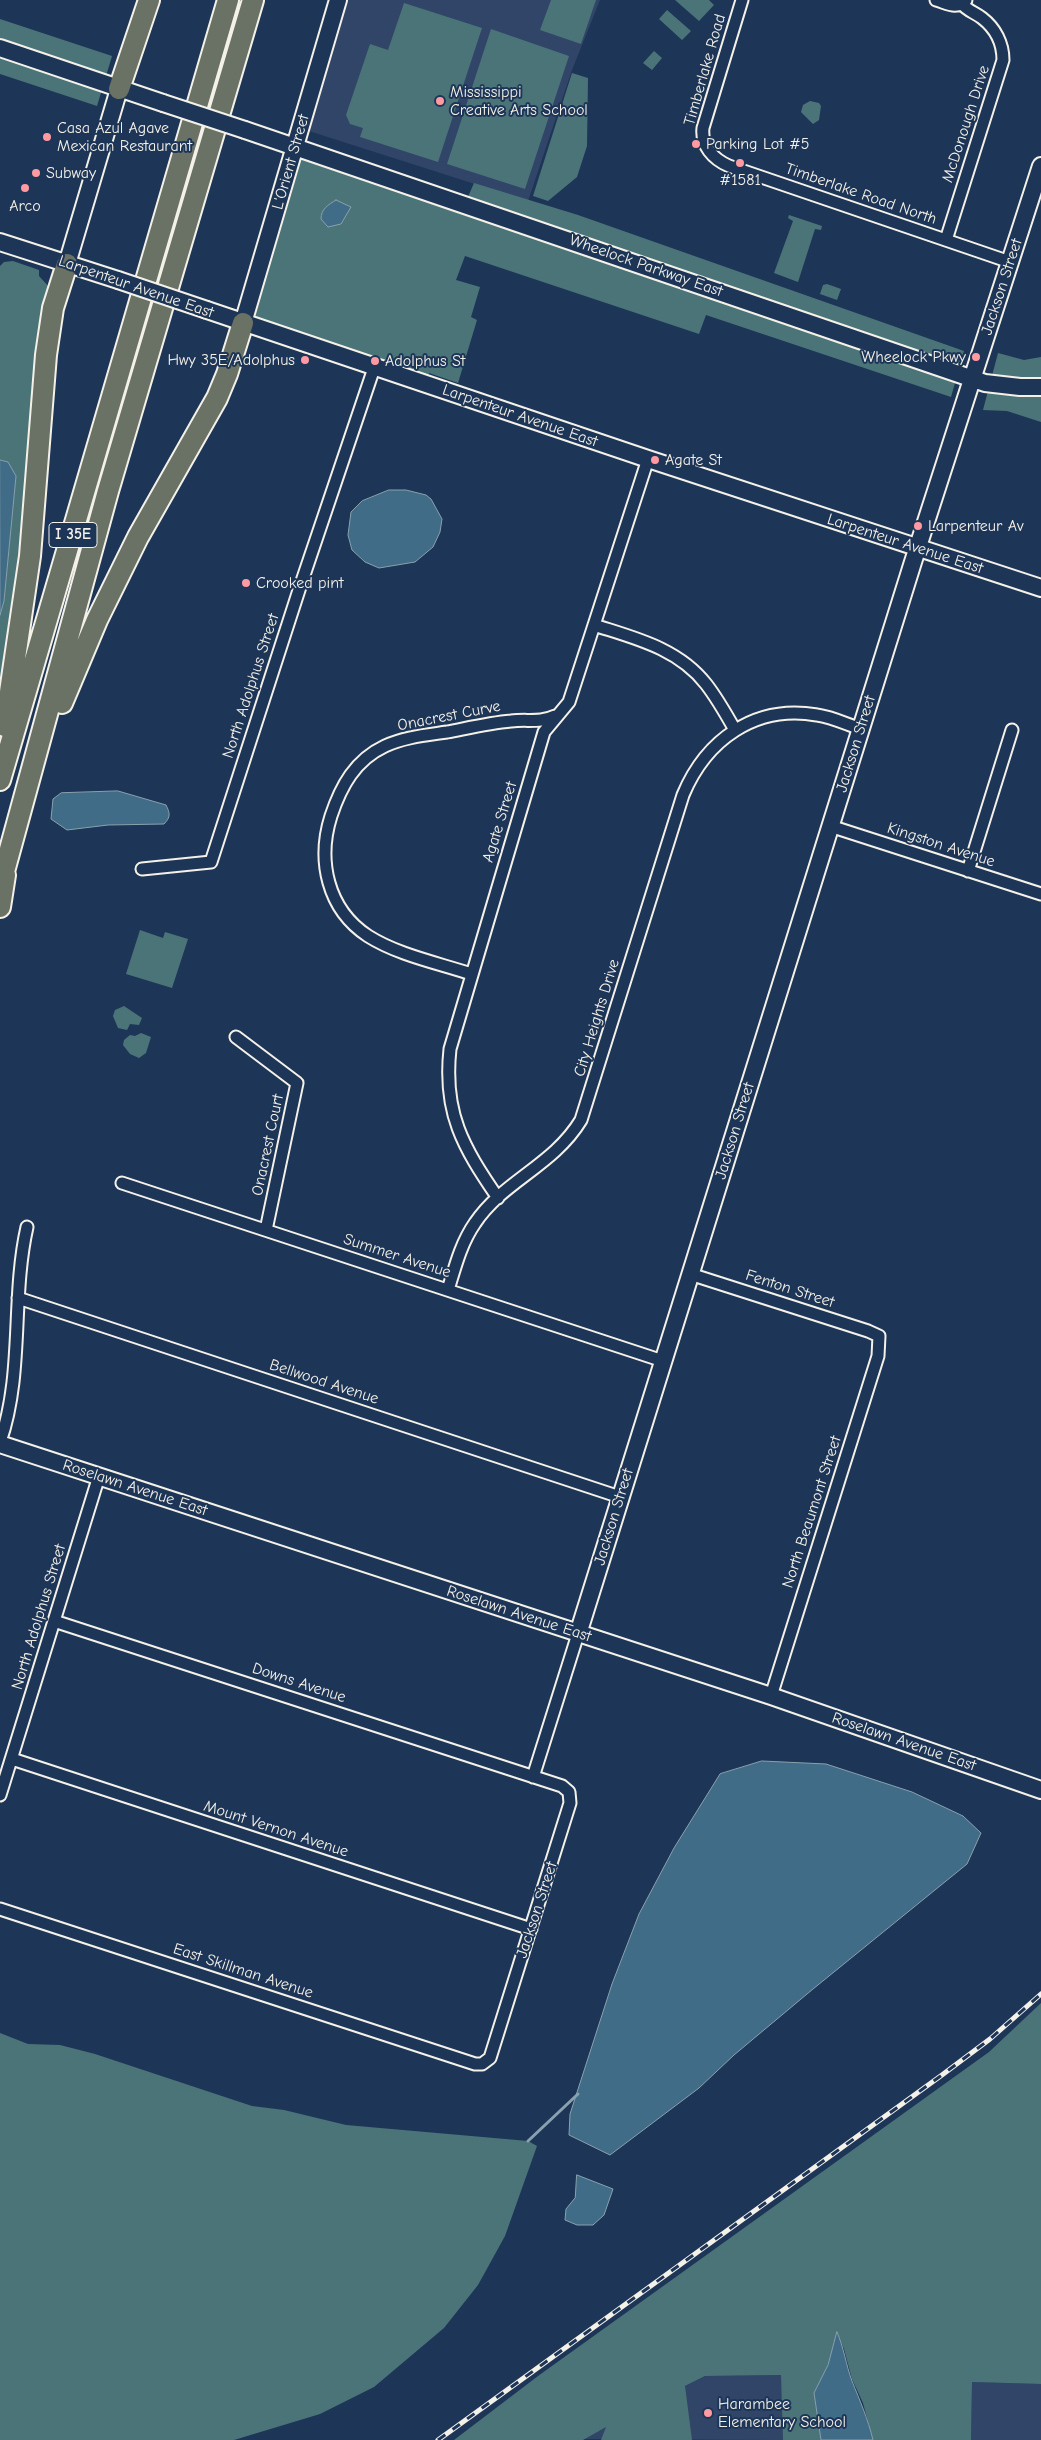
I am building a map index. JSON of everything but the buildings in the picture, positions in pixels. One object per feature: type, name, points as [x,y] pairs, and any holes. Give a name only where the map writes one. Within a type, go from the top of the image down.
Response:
[{"type":"highway","points":[[119,89],[149,0]]},
{"type":"highway","name":"I 35E","points":[[0,780],[228,0]]},
{"type":"highway","name":"I 35E","points":[[3,877],[108,491],[253,0]]},
{"type":"highway","points":[[0,758],[30,556],[46,355],[53,308],[67,264]]},
{"type":"highway","points":[[31,779],[97,620],[138,536],[217,398],[242,323]]},
{"type":"highway","points":[[0,907],[3,877]]},
{"type":"street","name":"L'Orient Street","points":[[242,323],[338,0]]},
{"type":"street","name":"Timberlake Road","points":[[708,148],[703,139],[704,124],[742,0]]},
{"type":"street","points":[[936,0],[955,6],[964,2]]},
{"type":"street","name":"McDonough Drive","points":[[946,240],[1003,60],[1001,44],[995,32],[985,20],[967,10],[964,2]]},
{"type":"street","name":"Wheelock Parkway East","points":[[0,48],[972,378],[995,385],[1041,387]]},
{"type":"street","points":[[67,264],[119,89]]},
{"type":"street","name":"Timberlake Road North","points":[[708,148],[717,160],[729,166],[1010,262]]},
{"type":"street","name":"Jackson Street","points":[[475,2064],[482,2064],[490,2058],[571,1799],[565,1787],[533,1776],[917,548],[1041,166]]},
{"type":"street","name":"Larpenteur Avenue East","points":[[0,242],[207,310],[374,368],[1041,588]]},
{"type":"street","name":"North Adolphus Street","points":[[142,869],[211,862],[299,590],[374,368]]},
{"type":"street","name":"Agate Street","points":[[498,1198],[460,1137],[450,1104],[448,1087],[450,1049],[544,732],[569,702],[648,459]]},
{"type":"street","points":[[594,625],[651,644],[680,659],[705,683],[735,730],[767,716],[800,713],[824,717],[861,728]]},
{"type":"street","name":"Onacrest Curve","points":[[471,974],[384,945],[369,936],[348,918],[333,895],[325,868],[325,837],[336,802],[348,776],[360,763],[385,746],[421,736],[511,721],[541,721],[557,715]]},
{"type":"street","name":"City Heights Drive","points":[[448,1290],[466,1238],[475,1223],[498,1198],[561,1148],[581,1120],[683,795],[699,763],[709,750],[735,730]]},
{"type":"street","points":[[968,870],[1012,730]]},
{"type":"street","name":"Kingston Avenue","points":[[830,826],[1041,894]]},
{"type":"street","name":"Onacrest Court","points":[[236,1037],[297,1083],[266,1230]]},
{"type":"street","name":"Summer Avenue","points":[[122,1183],[663,1361]]},
{"type":"street","points":[[0,1443],[11,1402],[20,1268],[28,1227]]},
{"type":"street","name":"Fenton Street","points":[[690,1274],[879,1336]]},
{"type":"street","name":"Bellwood Avenue","points":[[18,1298],[620,1497]]},
{"type":"street","name":"North Beaumont Street","points":[[771,1696],[878,1356],[879,1336]]},
{"type":"street","name":"Roselawn Avenue East","points":[[0,1443],[771,1696],[1039,1789]]},
{"type":"street","name":"North Adolphus Street","points":[[0,1795],[99,1476]]},
{"type":"street","name":"Downs Avenue","points":[[54,1621],[533,1776]]},
{"type":"street","name":"Mount Vernon Avenue","points":[[12,1759],[531,1929]]},
{"type":"street","name":"East Skillman Avenue","points":[[0,1909],[475,2064]]},
{"type":"shaded area","name":"Mississippi Creative Arts School","points":[[348,0],[600,0],[572,70],[528,201],[309,131]]},
{"type":"shaded area","points":[[336,200],[351,207],[341,224],[328,227],[321,219],[321,216],[326,208]]},
{"type":"shaded area","points":[[0,460],[8,462],[16,476],[4,601],[0,615]]},
{"type":"shaded area","points":[[389,490],[406,490],[426,495],[431,499],[442,519],[440,532],[433,547],[415,562],[379,568],[365,562],[352,550],[348,535],[351,512],[362,501]]},
{"type":"shaded area","points":[[118,791],[166,805],[169,813],[168,819],[164,824],[108,825],[67,830],[51,819],[53,799],[61,793]]},
{"type":"shaded area","points":[[762,1761],[826,1764],[912,1792],[963,1816],[981,1833],[967,1864],[734,2055],[699,2088],[610,2155],[569,2135],[570,2114],[612,1984],[639,1914],[674,1848],[720,1774]]},
{"type":"shaded area","points":[[577,2175],[613,2189],[604,2215],[593,2225],[577,2225],[565,2220],[566,2209],[575,2198]]},
{"type":"shaded area","points":[[837,2332],[873,2440],[821,2440],[814,2393],[828,2365]]},
{"type":"shaded area","name":"Harambee Elementary School","points":[[782,2375],[783,2440],[582,2439],[705,2376]]},
{"type":"shaded area","points":[[972,2382],[1041,2384],[1041,2440],[971,2440]]},
{"type":"green space","points":[[551,0],[596,0],[581,44],[540,30]]},
{"type":"green space","points":[[675,0],[709,0],[714,5],[699,21]]},
{"type":"green space","points":[[404,3],[482,28],[438,162],[360,137],[363,128],[350,124],[346,115],[370,44],[388,50]]},
{"type":"green space","points":[[667,10],[691,31],[682,40],[659,19]]},
{"type":"green space","points":[[0,19],[112,56],[97,106],[0,74]]},
{"type":"green space","points":[[491,29],[569,56],[525,189],[447,164]]},
{"type":"green space","points":[[654,51],[662,58],[652,70],[643,63]]},
{"type":"green space","points":[[572,73],[588,78],[587,146],[577,177],[548,201],[533,196]]},
{"type":"green space","points":[[810,101],[819,103],[821,106],[819,120],[813,124],[801,112],[803,105]]},
{"type":"green space","points":[[295,147],[465,204],[474,183],[578,215],[964,351],[951,397],[706,315],[699,334],[465,256],[456,280],[480,287],[471,317],[477,320],[458,383],[429,373],[425,385],[243,323]]},
{"type":"green space","points":[[789,215],[822,226],[821,230],[815,229],[798,282],[774,273],[793,221],[788,218]]},
{"type":"green space","points":[[13,261],[39,270],[39,276],[50,288],[39,325],[35,356],[31,436],[32,477],[0,701],[0,615],[4,601],[16,476],[8,462],[0,460],[0,266],[4,262]]},
{"type":"green space","points":[[827,284],[841,289],[837,300],[820,294],[823,285]]},
{"type":"green space","points":[[998,353],[1024,360],[1041,357],[1041,422],[1007,411],[983,410]]},
{"type":"green space","points":[[140,930],[163,938],[165,932],[188,939],[172,988],[126,974]]},
{"type":"green space","points":[[124,1006],[142,1018],[139,1025],[130,1024],[127,1030],[118,1028],[113,1016],[115,1010]]},
{"type":"green space","points":[[141,1033],[151,1037],[146,1053],[139,1058],[130,1054],[123,1045],[124,1040],[130,1035],[135,1036]]},
{"type":"green space","points":[[1041,2003],[1041,2384],[972,2382],[971,2440],[873,2440],[863,2403],[852,2379],[837,2332],[828,2365],[814,2393],[821,2440],[783,2440],[781,2375],[705,2376],[685,2386],[692,2440],[601,2440],[606,2427],[583,2440],[454,2440],[538,2376],[989,2052]]},
{"type":"green space","points":[[0,2033],[28,2044],[60,2045],[95,2054],[252,2106],[284,2110],[346,2125],[528,2141],[537,2146],[505,2236],[478,2285],[444,2328],[374,2387],[320,2414],[234,2440],[0,2440]]},
{"type":"waterway","points":[[528,2141],[578,2094]]},
{"type":"railway","points":[[438,2440],[942,2075],[990,2039],[1041,1994]]},
{"type":"place","name":"Mississippi Creative Arts School","points":[[440,101]]},
{"type":"place","name":"Casa Azul Agave Mexican Restaurant","points":[[47,137]]},
{"type":"place","name":"Parking Lot #5","points":[[696,144]]},
{"type":"place","name":"#1581","points":[[740,163]]},
{"type":"place","name":"Subway","points":[[36,173]]},
{"type":"place","name":"Arco","points":[[25,188]]},
{"type":"place","name":"Wheelock Pkwy","points":[[976,357]]},
{"type":"place","name":"Hwy 35E/Adolphus","points":[[305,360]]},
{"type":"place","name":"Adolphus St","points":[[375,361]]},
{"type":"place","name":"Agate St","points":[[655,460]]},
{"type":"place","name":"Larpenteur Av","points":[[918,526]]},
{"type":"place","name":"Crooked pint","points":[[246,583]]},
{"type":"place","name":"Harambee Elementary School","points":[[708,2413]]}]
